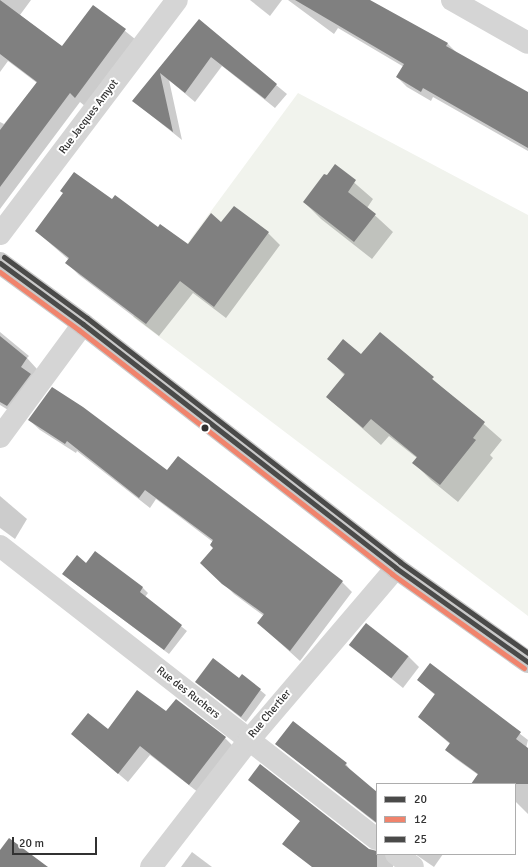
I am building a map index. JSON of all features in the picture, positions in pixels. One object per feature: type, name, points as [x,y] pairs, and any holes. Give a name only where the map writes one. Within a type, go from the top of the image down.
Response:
[{"type":"main road","points":[[0,263],[84,324],[396,568],[528,662]]},
{"type":"street","name":"Rue Jacques Amyot","points":[[0,234],[177,0]]},
{"type":"street","points":[[452,0],[528,43]]},
{"type":"street","points":[[0,437],[84,324]]},
{"type":"street","name":"Rue des Ruchers","points":[[0,546],[376,838]]},
{"type":"street","name":"Rue Chertier","points":[[151,867],[249,740],[396,568]]},
{"type":"street","points":[[397,855],[413,867]]},
{"type":"shaded area","points":[[298,93],[528,215],[528,616],[133,317]]},
{"type":"building","points":[[0,0],[62,46],[93,5],[126,29],[75,98],[70,93],[0,187],[0,130],[37,82],[0,54]]},
{"type":"building","points":[[295,0],[370,0],[448,43],[446,46],[528,92],[528,148],[423,88],[421,92],[396,77],[404,64]]},
{"type":"building","points":[[199,19],[277,84],[265,99],[211,57],[185,93],[160,73],[173,132],[132,101]]},
{"type":"building","points":[[335,164],[356,180],[348,192],[376,214],[354,242],[303,202],[324,174],[327,175]]},
{"type":"building","points":[[74,172],[112,199],[115,195],[158,227],[160,224],[188,244],[211,213],[221,222],[234,206],[269,232],[214,307],[180,281],[146,324],[65,263],[69,258],[35,231],[63,193],[60,191]]},
{"type":"building","points":[[380,332],[434,377],[432,379],[485,422],[473,438],[476,440],[440,485],[412,463],[417,457],[371,419],[363,428],[326,397],[345,374],[327,359],[343,339],[361,354]]},
{"type":"building","points":[[0,336],[27,358],[21,367],[31,374],[7,406],[0,402]]},
{"type":"building","points":[[52,387],[83,407],[167,470],[178,456],[343,581],[290,651],[257,623],[264,614],[222,584],[200,563],[213,548],[210,545],[213,540],[145,490],[139,498],[67,441],[65,444],[28,420]]},
{"type":"building","points":[[95,551],[143,587],[140,592],[182,625],[164,650],[62,574],[77,555],[86,563]]},
{"type":"building","points":[[366,623],[409,656],[391,678],[349,645]]},
{"type":"building","points":[[213,658],[239,678],[242,674],[261,689],[241,717],[195,682]]},
{"type":"building","points":[[430,663],[521,732],[516,739],[528,748],[528,784],[472,783],[478,774],[445,750],[450,743],[418,717],[435,694],[417,680]]},
{"type":"building","points":[[137,690],[166,711],[176,699],[226,737],[189,785],[140,746],[118,774],[71,734],[88,713],[108,729]]},
{"type":"building","points":[[293,721],[347,763],[345,765],[376,791],[376,822],[275,744]]},
{"type":"building","points":[[260,764],[369,849],[376,851],[377,867],[312,867],[282,844],[300,821],[248,780]]},
{"type":"building","points":[[9,838],[48,867],[0,867],[0,850]]},
{"type":"transit line","name":"25","points":[[4,257],[87,318],[400,562],[528,653]]},
{"type":"transit line","name":"20","points":[[0,263],[83,324],[396,568],[528,662]]},
{"type":"transit line","name":"12","points":[[0,272],[79,330],[392,574],[524,668]]}]
